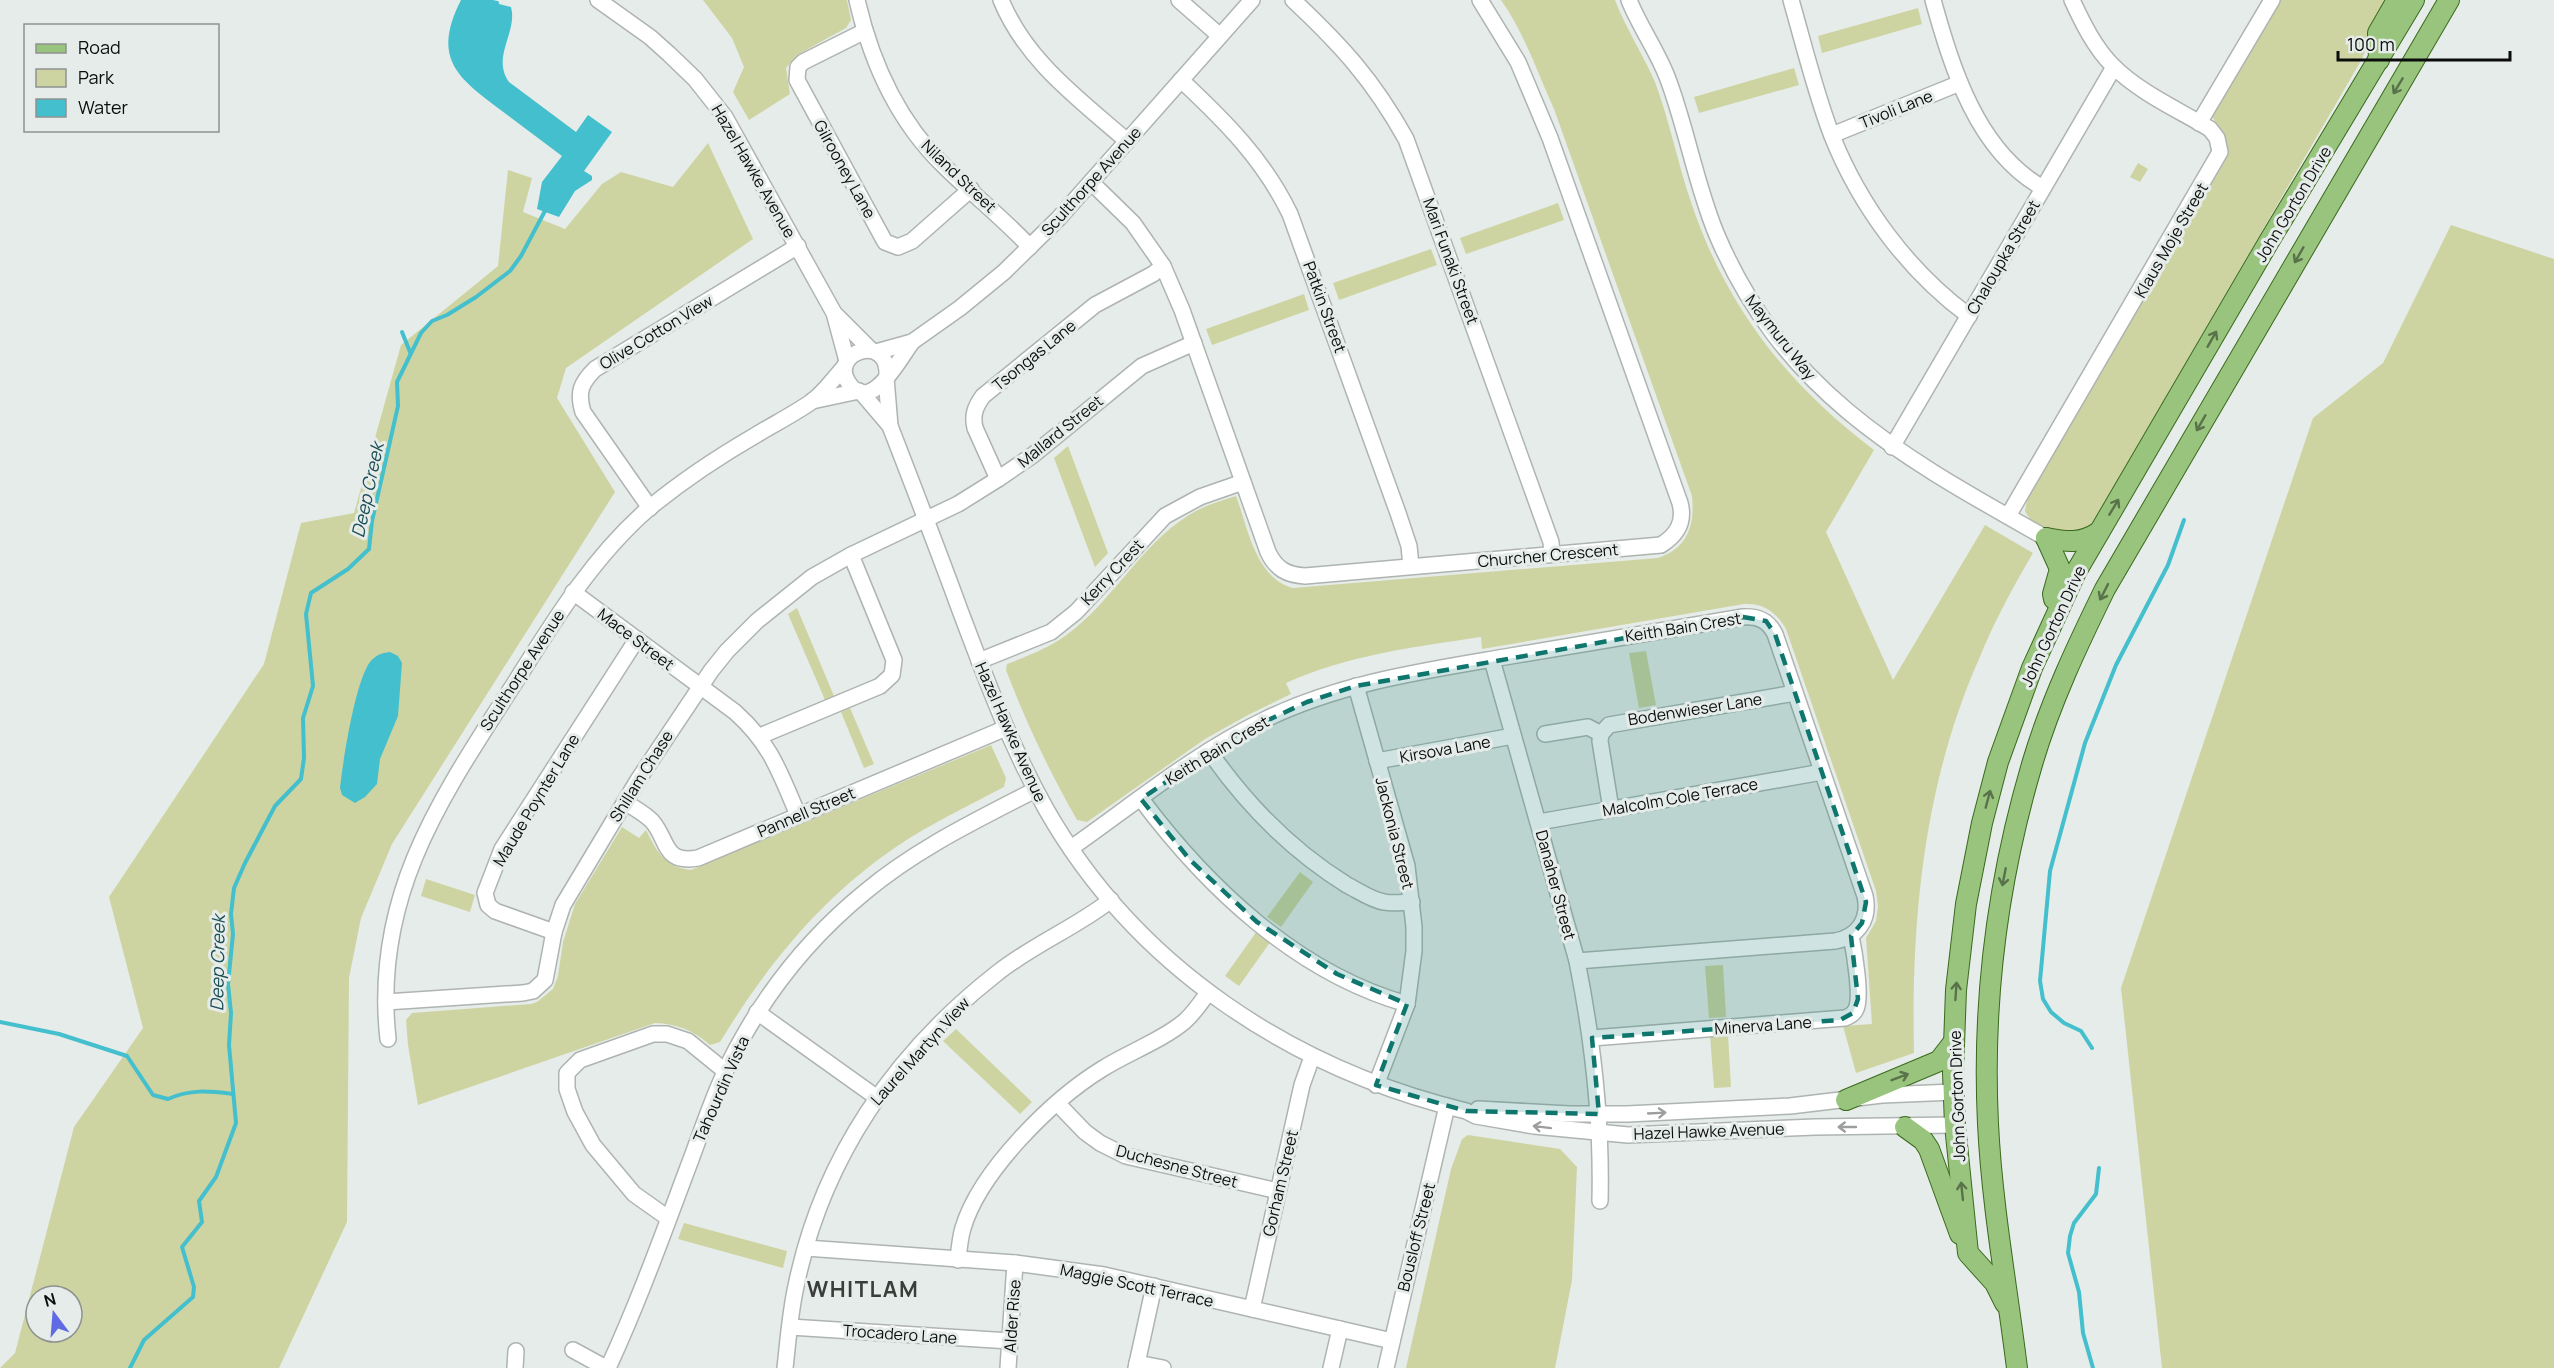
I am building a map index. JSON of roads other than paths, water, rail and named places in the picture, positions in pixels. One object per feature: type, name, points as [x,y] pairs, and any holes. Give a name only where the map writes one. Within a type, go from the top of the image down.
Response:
[{"type":"main road","points":[[2379,60],[2378,33],[2397,0]]},
{"type":"main road","name":"John Gorton Drive","points":[[2011,1319],[1995,1284],[1968,1253],[1955,1125],[1953,1043],[1964,914],[1982,823],[2008,732],[2032,668],[2056,614],[2099,532],[2268,243],[2414,0]]},
{"type":"main road","name":"John Gorton Drive","points":[[2017,1368],[1995,1202],[1986,1068],[2000,897],[2012,839],[2034,759],[2061,684],[2119,563],[2449,0]]},
{"type":"main road","points":[[2046,538],[2076,542],[2087,540],[2099,532]]},
{"type":"main road","points":[[2046,538],[2060,569],[2053,594],[2056,614]]},
{"type":"main road","points":[[1846,1100],[1940,1061],[1953,1043]]},
{"type":"main road","points":[[1954,1092],[1988,1090]]},
{"type":"main road","points":[[1955,1125],[1988,1124]]},
{"type":"main road","points":[[1905,1127],[1923,1140],[1929,1149],[1968,1253]]},
{"type":"street","name":"Hazel Hawke Avenue","points":[[598,0],[650,37],[679,63],[712,100],[735,134],[834,313],[846,363]]},
{"type":"street","name":"Niland Street","points":[[857,0],[880,74],[905,117],[942,164],[1030,247]]},
{"type":"street","points":[[1001,0],[1019,36],[1041,64],[1127,141]]},
{"type":"street","points":[[1179,0],[1220,36]]},
{"type":"street","name":"Sculthorpe Avenue","points":[[887,377],[912,342],[981,291],[1030,247],[1091,182],[1252,0]]},
{"type":"street","name":"Mari Funaki Street","points":[[1293,0],[1353,60],[1382,97],[1406,139],[1543,520],[1552,554]]},
{"type":"street","name":"Churcher Crescent","points":[[1091,182],[1132,223],[1163,266],[1194,343],[1273,561],[1288,573],[1305,576],[1661,545],[1678,531],[1682,520],[1682,508],[1546,127],[1508,44],[1480,0]]},
{"type":"street","name":"Maymuru Way","points":[[1629,0],[1669,82],[1708,211],[1724,252],[1745,292],[1770,328],[1810,376],[1850,415],[1892,447],[2046,538]]},
{"type":"street","points":[[1791,0],[1832,135],[1860,193],[1892,240],[1946,298],[1969,315]]},
{"type":"street","points":[[1933,0],[1950,60],[1980,121],[2000,150],[2024,176],[2043,188]]},
{"type":"street","name":"Klaus Moje Street","points":[[2008,516],[2219,157],[2220,147],[2210,129],[2134,83],[2114,67],[2092,39],[2072,0]]},
{"type":"street","points":[[2199,123],[2272,0]]},
{"type":"street","name":"Gilrooney Lane","points":[[865,30],[803,62],[798,68],[796,80],[885,242],[898,247],[912,242],[971,189]]},
{"type":"street","name":"Chaloupka Street","points":[[1892,447],[2114,67]]},
{"type":"street","name":"Patkin Street","points":[[1181,80],[1228,125],[1254,154],[1272,180],[1290,214],[1398,513],[1409,546],[1412,567]]},
{"type":"street","name":"Tivoli Lane","points":[[1832,135],[1960,83]]},
{"type":"street","name":"Olive Cotton View","points":[[650,508],[583,412],[579,390],[584,380],[595,369],[798,246]]},
{"type":"street","name":"Tsongas Lane","points":[[998,479],[973,420],[977,404],[983,396],[1095,305],[1118,290],[1153,274],[1163,266]]},
{"type":"street","name":"Hazel Hawke Avenue","points":[[834,313],[873,351]]},
{"type":"street","name":"Sculthorpe Avenue","points":[[873,351],[912,342]]},
{"type":"street","name":"Mallard Street","points":[[926,520],[998,479],[1033,454],[1142,366],[1194,343]]},
{"type":"street","points":[[857,351],[873,351],[885,362],[887,377],[873,391],[860,392],[849,384],[846,363],[857,351]]},
{"type":"street","name":"Sculthorpe Avenue","points":[[388,1039],[387,975],[395,919],[407,873],[424,833],[453,778],[573,592],[612,544],[650,508],[680,483],[715,459],[813,401],[846,363]]},
{"type":"street","name":"Hazel Hawke Avenue","points":[[887,377],[890,426],[1006,728],[1035,790],[1071,848],[1111,900],[1164,955],[1208,993],[1264,1031],[1312,1057],[1376,1085],[1466,1111],[1476,1116],[1600,1134],[1955,1125]]},
{"type":"street","name":"Hazel Hawke Avenue","points":[[860,392],[890,426]]},
{"type":"street","name":"Sculthorpe Avenue","points":[[813,401],[860,392]]},
{"type":"street","name":"Kerry Crest","points":[[980,661],[1051,632],[1076,612],[1165,516],[1200,497],[1243,482]]},
{"type":"street","name":"Shillam Chase","points":[[386,1002],[533,991],[545,980],[554,932],[563,905],[577,878],[700,686],[727,651],[757,621],[812,577],[851,555],[926,520]]},
{"type":"street","points":[[760,736],[880,686],[892,675],[894,660],[851,555]]},
{"type":"street","name":"Mace Street","points":[[573,592],[735,712],[760,736],[773,756],[798,815]]},
{"type":"street","name":"Keith Bain Crest","points":[[1071,848],[1209,751],[1264,720],[1307,702],[1356,686],[1492,660],[1752,616],[1766,621],[1771,627],[1866,902],[1862,924],[1851,936]]},
{"type":"street","name":"Maude Poynter Lane","points":[[554,932],[495,911],[488,905],[485,893],[502,849],[637,639]]},
{"type":"street","name":"Danaher Street","points":[[1492,660],[1577,961],[1592,1038],[1600,1134],[1600,1201]]},
{"type":"street","name":"Jackonia Street","points":[[1356,686],[1407,866],[1412,902],[1414,951],[1407,1004],[1376,1085]]},
{"type":"street","name":"Bodenwieser Lane","points":[[1601,734],[1615,722],[1795,693]]},
{"type":"street","points":[[1545,734],[1588,727],[1601,734],[1600,750],[1611,809]]},
{"type":"street","name":"Pannell Street","points":[[625,802],[652,821],[668,851],[674,856],[686,860],[698,858],[1006,728]]},
{"type":"street","name":"Kirsova Lane","points":[[1377,761],[1514,736]]},
{"type":"street","points":[[1209,751],[1250,804],[1304,855],[1341,881],[1371,898],[1386,903],[1412,902]]},
{"type":"street","name":"Malcolm Cole Terrace","points":[[1539,822],[1822,772]]},
{"type":"street","name":"Tahourdin Vista","points":[[607,1368],[725,1071],[757,1012],[785,973],[812,942],[865,892],[938,842],[1035,790]]},
{"type":"street","points":[[1141,799],[1190,860],[1257,922],[1298,951],[1337,974],[1373,992],[1407,1004]]},
{"type":"street","name":"Laurel Martyn View","points":[[785,1368],[796,1287],[813,1222],[839,1160],[876,1097],[936,1028],[997,972],[1111,900]]},
{"type":"street","points":[[1577,961],[1835,941],[1851,936]]},
{"type":"street","name":"Minerva Lane","points":[[1592,1038],[1845,1018],[1853,1013],[1858,1004],[1855,954],[1851,936]]},
{"type":"street","points":[[958,1260],[963,1229],[981,1192],[1020,1139],[1058,1103],[1101,1070],[1175,1029],[1187,1019],[1208,993]]},
{"type":"street","points":[[757,1012],[876,1097]]},
{"type":"street","points":[[668,1218],[634,1194],[599,1153],[575,1112],[567,1089],[567,1073],[580,1060],[653,1034],[667,1034],[688,1041],[725,1071]]},
{"type":"street","name":"Gorham Street","points":[[1252,1309],[1302,1085],[1312,1057]]},
{"type":"street","name":"Hazel Hawke Avenue","points":[[1466,1111],[1481,1108],[1542,1113],[1599,1114],[1790,1106],[1882,1095],[1954,1092]]},
{"type":"street","name":"Duchesne Street","points":[[1058,1103],[1084,1132],[1126,1156],[1278,1191]]},
{"type":"street","name":"Bousloff Street","points":[[1386,1368],[1447,1106]]},
{"type":"street","name":"Maggie Scott Terrace","points":[[806,1248],[1015,1263],[1104,1275],[1392,1341]]},
{"type":"street","name":"Alder Rise","points":[[1008,1368],[1015,1263]]},
{"type":"street","points":[[1154,1286],[1137,1365],[1163,1368]]},
{"type":"street","name":"Trocadero Lane","points":[[790,1327],[1010,1341]]},
{"type":"street","points":[[1331,1368],[1340,1329]]},
{"type":"street","points":[[573,1350],[607,1368]]},
{"type":"street","points":[[514,1368],[516,1352]]},
{"type":"water","points":[[461,0],[483,0],[511,7],[511,26],[503,63],[504,73],[509,82],[576,132],[588,115],[612,132],[584,171],[592,176],[592,180],[575,191],[559,217],[537,209],[542,182],[562,156],[486,99],[462,77],[454,65],[449,52],[449,38],[452,20]]},
{"type":"water","points":[[390,652],[398,656],[402,663],[398,716],[380,759],[377,784],[365,797],[355,803],[342,795],[340,788],[359,686],[370,662],[379,655]]},
{"type":"waterway","name":"Deep Creek","points":[[483,0],[488,1],[488,5]]},
{"type":"waterway","name":"Deep Creek","points":[[488,1],[497,3]]},
{"type":"waterway","name":"Deep Creek","points":[[130,1368],[144,1340],[193,1297],[194,1287],[182,1247],[202,1222],[199,1201],[216,1177],[236,1123],[229,1045],[231,1013],[228,984],[233,934],[231,914],[234,888],[275,806],[301,779],[304,758],[303,718],[313,686],[306,614],[311,593],[348,569],[369,549],[372,521],[398,406],[397,382],[421,333],[432,321],[447,315],[476,297],[510,271],[521,256],[546,209]]},
{"type":"waterway","points":[[402,332],[410,352]]},
{"type":"waterway","points":[[2092,1048],[2081,1031],[2064,1023],[2051,1012],[2043,999],[2040,981],[2050,871],[2085,743],[2116,665],[2168,565],[2184,520]]},
{"type":"waterway","points":[[0,1022],[59,1034],[127,1056],[153,1095],[168,1099],[200,1092],[233,1094]]},
{"type":"waterway","points":[[2093,1368],[2083,1333],[2079,1292],[2068,1253],[2074,1223],[2096,1194],[2099,1168]]},
{"type":"district","name":"WHITLAM","points":[[863,1289]]}]
